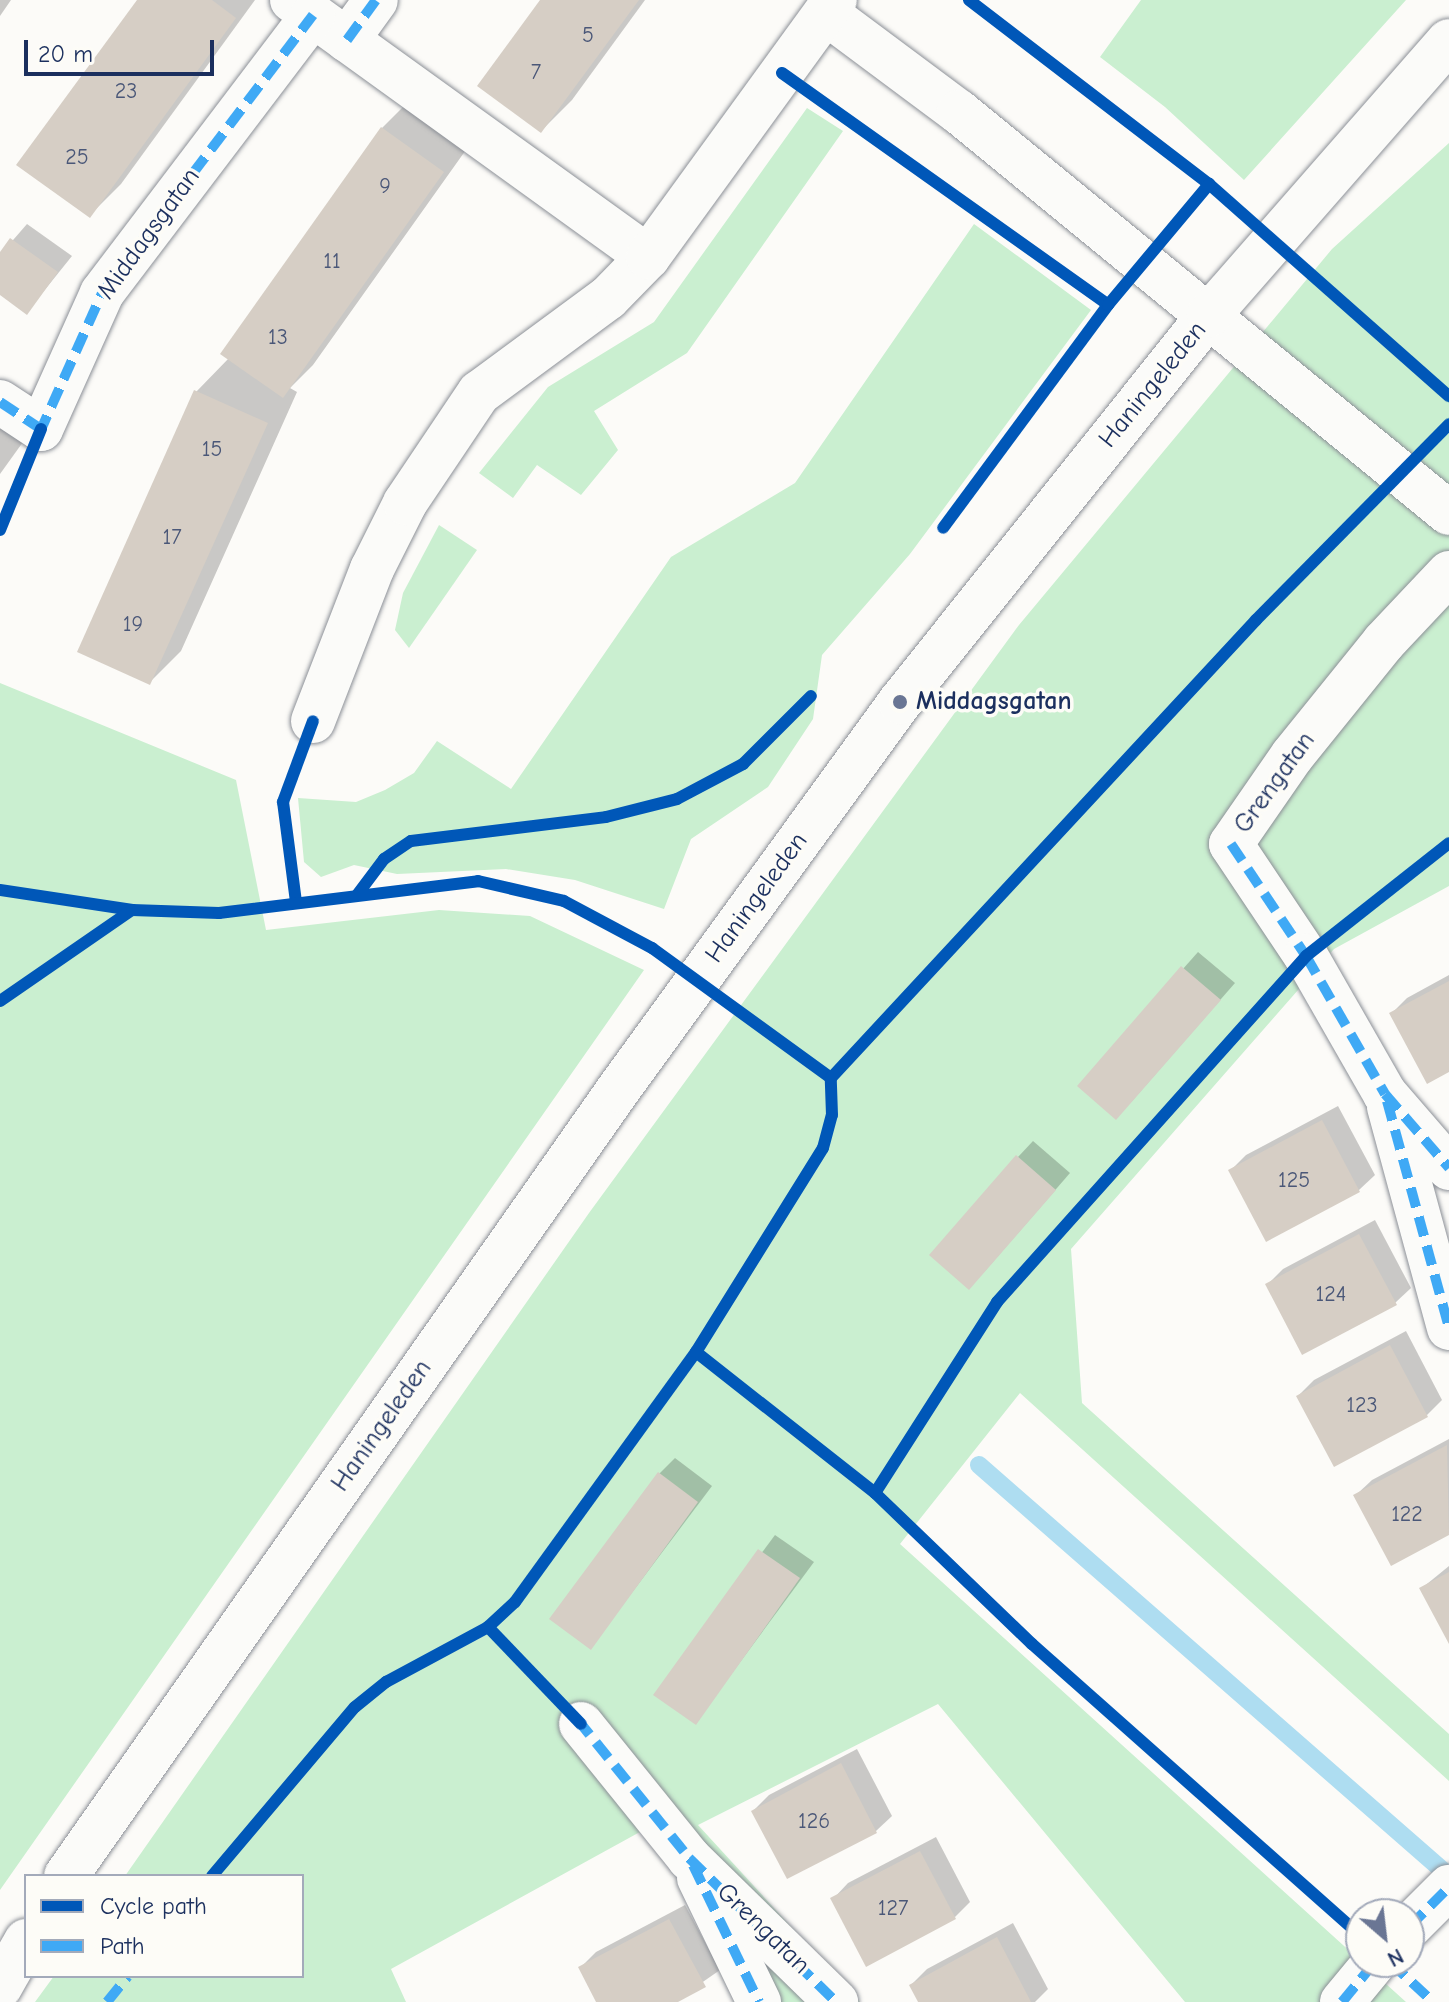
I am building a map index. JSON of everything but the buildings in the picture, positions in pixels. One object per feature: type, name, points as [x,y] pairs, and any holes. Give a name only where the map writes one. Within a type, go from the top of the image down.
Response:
[{"type":"street","name":"Middagsgatan","points":[[0,402],[41,429],[102,293],[317,18],[376,0]]},
{"type":"street","points":[[313,721],[372,569],[405,503],[479,393],[608,298],[648,257],[831,6],[1449,513]]},
{"type":"street","points":[[317,18],[648,257]]},
{"type":"street","name":"Haningeleden","points":[[67,1874],[618,1090],[900,702],[1209,315],[1449,41]]},
{"type":"street","name":"Grengatan","points":[[1449,573],[1384,642],[1292,756],[1231,844],[1306,956],[1385,1094],[1449,1168]]},
{"type":"street","name":"Grengatan","points":[[1385,1094],[1449,1328]]},
{"type":"street","name":"Grengatan","points":[[581,1724],[689,1858],[836,2002]]},
{"type":"street","name":"Grengatan","points":[[689,1858],[759,2002]]},
{"type":"street","points":[[0,1962],[24,1932]]},
{"type":"street","points":[[0,1987],[24,1945]]},
{"type":"street","points":[[1342,2002],[1362,1978]]},
{"type":"green space","points":[[1141,0],[1406,0],[1244,180],[1165,107],[1100,57]]},
{"type":"green space","points":[[807,108],[843,131],[687,353],[594,411],[618,450],[581,495],[537,465],[513,498],[479,473],[548,387],[654,322]]},
{"type":"green space","points":[[1449,143],[1449,886],[1334,949],[1071,1249],[1082,1403],[1449,1734],[1449,1781],[1020,1393],[900,1544],[1345,1947],[1345,1978],[1379,1978],[1406,2002],[1185,2002],[938,1704],[698,1825],[860,2002],[746,2002],[649,1827],[391,1969],[406,2002],[35,2002],[53,1978],[304,1978],[304,1874],[126,1874],[589,1213],[1019,625],[1332,249]]},
{"type":"green space","points":[[974,224],[1091,310],[910,554],[822,655],[813,719],[768,787],[691,839],[664,909],[575,880],[506,869],[397,874],[354,865],[321,877],[304,862],[298,798],[356,802],[414,773],[437,741],[511,789],[671,557],[795,483]]},
{"type":"green space","points":[[439,525],[477,550],[409,648],[395,630],[403,593]]},
{"type":"green space","points":[[0,683],[236,780],[266,930],[439,910],[530,916],[644,970],[0,1890]]},
{"type":"waterway","points":[[979,1465],[1449,1876]]},
{"type":"marked path","points":[[347,40],[376,0]]},
{"type":"marked path","points":[[39,434],[102,293],[313,15]]},
{"type":"marked path","points":[[0,402],[41,429]]},
{"type":"marked path","points":[[1231,844],[1306,956],[1385,1094],[1449,1168]]},
{"type":"marked path","points":[[1387,1101],[1449,1328]]},
{"type":"marked path","points":[[577,1719],[689,1858],[836,2002]]},
{"type":"marked path","points":[[693,1865],[759,2002]]},
{"type":"marked path","points":[[1425,1911],[1449,1887]]},
{"type":"marked path","points":[[107,2002],[126,1978]]},
{"type":"marked path","points":[[1342,2002],[1362,1978]]},
{"type":"marked path","points":[[1407,1978],[1433,2002]]},
{"type":"cycle path","points":[[969,0],[1209,184],[1449,396]]},
{"type":"cycle path","points":[[782,73],[1108,305],[943,528]]},
{"type":"cycle path","points":[[1108,305],[1209,184]]},
{"type":"cycle path","points":[[214,1874],[355,1707],[386,1682],[488,1627],[515,1602],[696,1352],[823,1148],[832,1115],[831,1078],[1256,620],[1449,424]]},
{"type":"cycle path","points":[[0,530],[41,429]]},
{"type":"cycle path","points":[[357,895],[384,859],[411,841],[606,817],[677,799],[743,764],[811,696]]},
{"type":"cycle path","points":[[296,902],[283,802],[313,721]]},
{"type":"cycle path","points":[[875,1493],[997,1302],[1306,956],[1449,843]]},
{"type":"cycle path","points":[[0,1001],[132,910],[219,913],[478,881],[564,901],[652,948],[831,1078]]},
{"type":"cycle path","points":[[0,890],[132,910]]},
{"type":"cycle path","points":[[696,1352],[875,1493],[1032,1644],[1345,1922]]},
{"type":"cycle path","points":[[488,1627],[581,1724]]},
{"type":"place","name":"Middagsgatan","points":[[900,702]]}]
